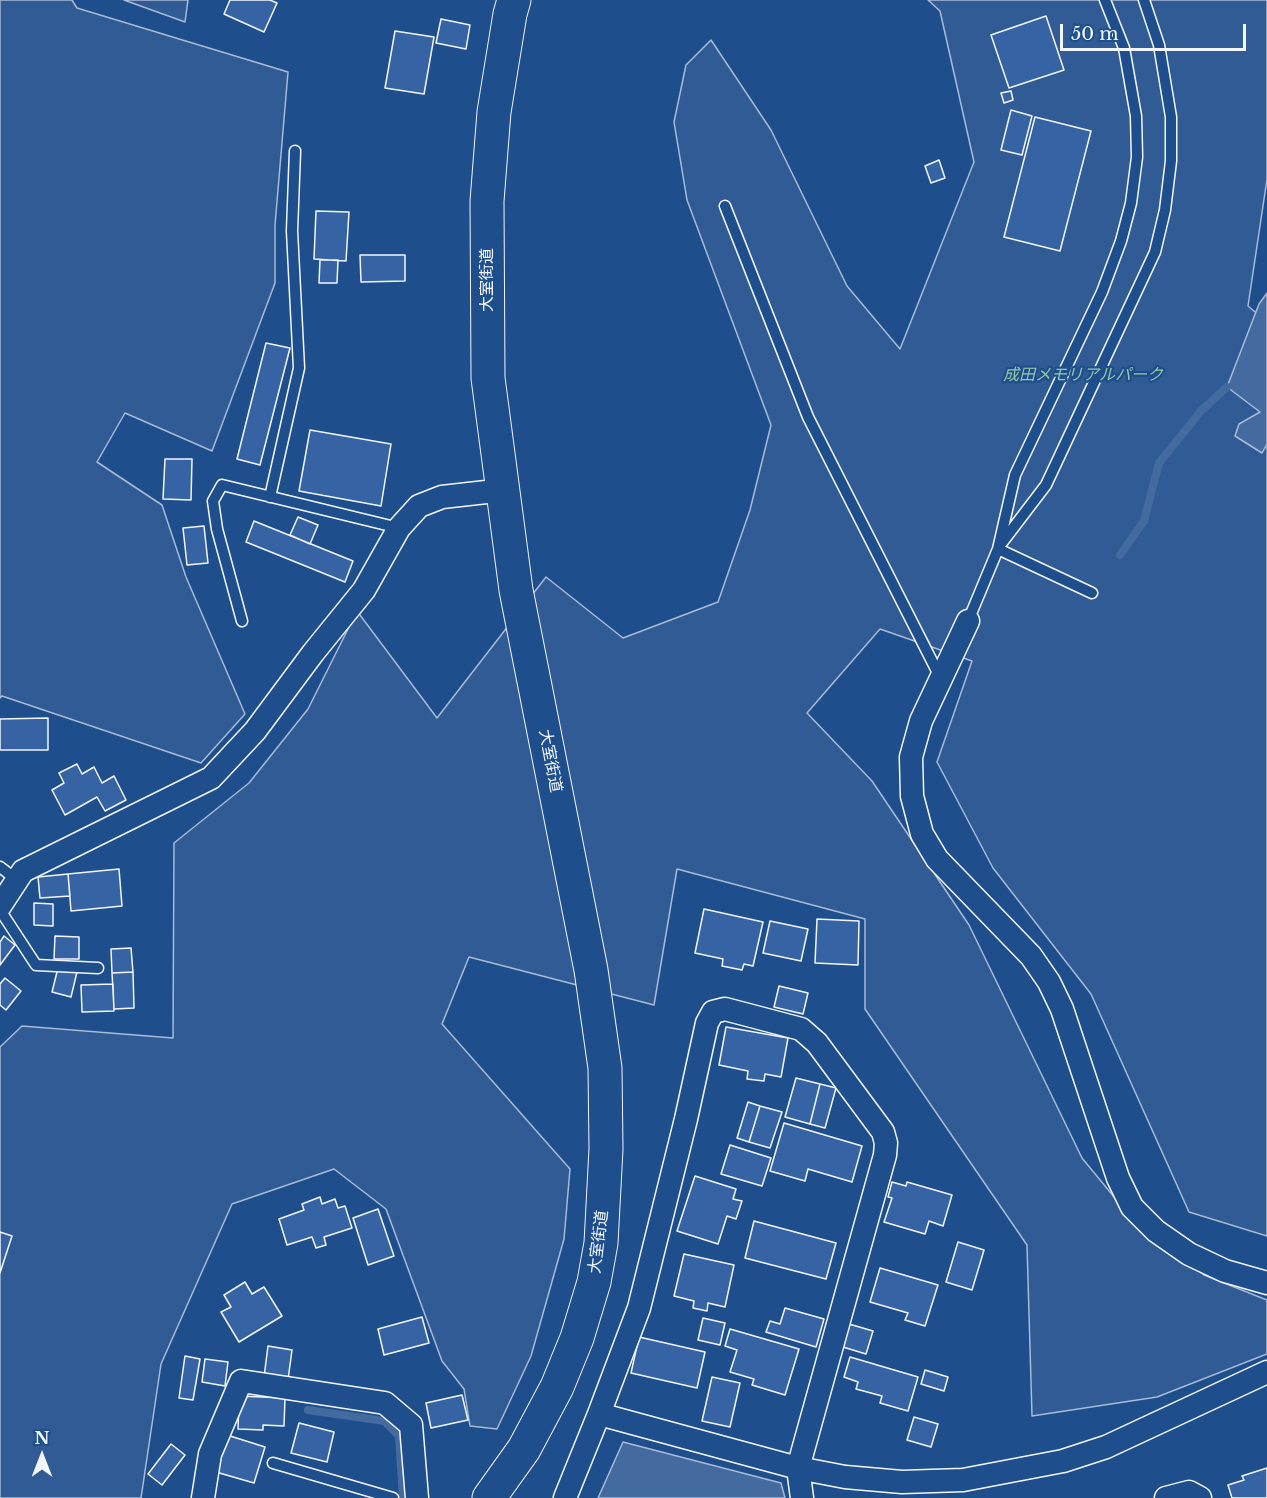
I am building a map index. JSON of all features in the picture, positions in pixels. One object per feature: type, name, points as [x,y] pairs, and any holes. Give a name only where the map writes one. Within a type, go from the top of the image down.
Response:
[{"type":"main road","name":"大室街道","points":[[489,1498],[524,1449],[557,1387],[577,1338],[594,1282],[601,1243],[606,1149],[605,1068],[591,970],[516,590],[488,378],[487,201],[494,111],[514,0]]},
{"type":"street","points":[[0,908],[9,874],[23,871],[211,778],[255,731],[313,653],[364,590],[399,528],[419,506],[442,497],[504,490]]},
{"type":"street","points":[[968,621],[921,721],[910,757],[912,796],[922,834],[937,859],[1032,956],[1049,981],[1062,1009],[1118,1178],[1132,1207],[1156,1231],[1189,1254],[1225,1271],[1267,1283]]},
{"type":"street","points":[[565,1498],[639,1308],[686,1119],[707,1023],[713,1012],[725,1010],[801,1029],[818,1043],[883,1132],[886,1143],[885,1155],[798,1468],[802,1498]]},
{"type":"street","points":[[599,1414],[798,1468],[845,1477],[902,1482],[963,1480],[1063,1461],[1106,1447],[1267,1372]]},
{"type":"street","points":[[202,1498],[210,1454],[241,1381],[385,1402],[411,1425],[417,1498]]},
{"type":"street","points":[[1166,1498],[1189,1492],[1200,1498]]},
{"type":"lane","points":[[968,621],[998,549],[1015,475],[1102,292],[1121,242],[1131,203],[1137,157],[1136,116],[1124,48],[1105,0]]},
{"type":"lane","points":[[998,549],[1046,485],[1155,252],[1165,210],[1170,171],[1171,117],[1159,45],[1144,0]]},
{"type":"lane","points":[[270,497],[299,368],[292,231],[295,151]]},
{"type":"lane","points":[[725,206],[808,417],[940,678]]},
{"type":"lane","points":[[242,621],[217,529],[213,501],[222,485],[399,528]]},
{"type":"lane","points":[[998,549],[1092,593]]},
{"type":"lane","points":[[0,908],[36,965],[98,968]]},
{"type":"lane","points":[[273,1462],[393,1498]]},
{"type":"green space","points":[[0,0],[72,0],[77,8],[288,72],[275,225],[275,283],[212,451],[125,413],[97,462],[162,505],[186,577],[245,714],[201,763],[2,696],[0,698]]},
{"type":"green space","points":[[124,0],[188,0],[185,22]]},
{"type":"green space","name":"成田メモリアルパーク","points":[[928,0],[1267,0],[1267,179],[1248,306],[1267,322],[1267,1236],[1189,1212],[1091,994],[993,868],[937,762],[972,661],[880,629],[807,713],[872,781],[969,925],[1082,1158],[1133,1220],[1204,1275],[1267,1300],[1267,1354],[1157,1397],[1032,1416],[1027,1245],[865,1009],[865,919],[677,869],[654,1005],[469,957],[442,1024],[570,1169],[564,1239],[531,1356],[497,1429],[470,1426],[464,1389],[442,1361],[386,1209],[334,1169],[232,1204],[161,1364],[141,1498],[0,1498],[0,1047],[22,1026],[173,1038],[174,843],[249,783],[308,709],[357,611],[437,718],[546,577],[623,638],[718,602],[750,510],[771,425],[687,200],[674,122],[686,65],[711,40],[771,130],[847,286],[900,349],[974,162],[940,11]]},
{"type":"shaded area","points":[[1267,293],[1267,444],[1262,453],[1235,436],[1239,424],[1260,412],[1227,387],[1259,304]]},
{"type":"shaded area","points":[[623,1442],[781,1483],[785,1498],[598,1498]]},
{"type":"building","points":[[230,0],[270,0],[277,3],[264,32],[224,14]]},
{"type":"building","points":[[1046,16],[1064,70],[1009,88],[991,35]]},
{"type":"building","points":[[441,19],[470,25],[466,49],[436,43]]},
{"type":"building","points":[[395,31],[434,37],[424,94],[385,88]]},
{"type":"building","points":[[1011,91],[1013,100],[1004,103],[1001,93]]},
{"type":"building","points":[[1011,110],[1032,116],[1022,155],[1001,150]]},
{"type":"building","points":[[1035,117],[1091,131],[1060,251],[1004,237]]},
{"type":"building","points":[[939,160],[945,178],[931,183],[925,166]]},
{"type":"building","points":[[316,211],[349,212],[346,261],[314,259]]},
{"type":"building","points":[[360,255],[405,255],[405,281],[361,282]]},
{"type":"building","points":[[320,260],[338,260],[337,283],[319,283]]},
{"type":"building","points":[[266,343],[290,348],[260,465],[237,459]]},
{"type":"building","points":[[310,430],[391,444],[381,506],[299,491]]},
{"type":"building","points":[[165,459],[192,459],[191,500],[163,499]]},
{"type":"building","points":[[298,517],[318,525],[310,544],[290,535]]},
{"type":"building","points":[[254,521],[353,561],[345,582],[246,542]]},
{"type":"building","points":[[204,526],[208,563],[187,565],[183,528]]},
{"type":"building","points":[[48,718],[48,750],[0,750],[0,719]]},
{"type":"building","points":[[77,764],[82,774],[94,767],[102,783],[114,776],[126,800],[105,811],[97,797],[65,815],[52,790],[64,783],[59,773]]},
{"type":"building","points":[[119,869],[122,906],[71,911],[68,874]]},
{"type":"building","points":[[68,874],[70,896],[40,898],[38,877]]},
{"type":"building","points":[[34,903],[53,904],[53,926],[34,925]]},
{"type":"building","points":[[704,909],[763,922],[753,966],[744,964],[742,970],[722,966],[723,959],[695,953]]},
{"type":"building","points":[[817,919],[859,921],[858,965],[815,963]]},
{"type":"building","points":[[770,921],[808,929],[801,961],[763,953]]},
{"type":"building","points":[[4,936],[15,945],[0,965],[0,942]]},
{"type":"building","points":[[55,936],[79,937],[79,959],[54,959]]},
{"type":"building","points":[[131,948],[133,972],[112,973],[111,949]]},
{"type":"building","points":[[58,968],[77,972],[71,997],[52,992]]},
{"type":"building","points":[[133,972],[134,1008],[114,1009],[112,973]]},
{"type":"building","points":[[5,978],[21,991],[6,1010],[0,1005],[0,984]]},
{"type":"building","points":[[113,984],[114,1011],[82,1012],[81,985]]},
{"type":"building","points":[[779,986],[808,993],[803,1014],[774,1007]]},
{"type":"building","points":[[726,1027],[788,1038],[781,1077],[765,1074],[764,1081],[747,1079],[748,1071],[719,1065]]},
{"type":"building","points":[[796,1078],[820,1084],[810,1124],[785,1117]]},
{"type":"building","points":[[820,1084],[836,1088],[825,1128],[810,1124]]},
{"type":"building","points":[[748,1102],[760,1106],[749,1142],[737,1138]]},
{"type":"building","points":[[760,1106],[782,1112],[770,1148],[749,1142]]},
{"type":"building","points":[[784,1123],[862,1146],[852,1182],[808,1169],[805,1181],[770,1171]]},
{"type":"building","points":[[730,1145],[771,1158],[762,1186],[721,1174]]},
{"type":"building","points":[[695,1176],[736,1189],[733,1199],[742,1201],[736,1219],[727,1216],[718,1244],[677,1231]]},
{"type":"building","points":[[892,1182],[906,1186],[907,1182],[952,1195],[943,1226],[929,1221],[925,1234],[884,1222],[892,1198],[888,1197]]},
{"type":"building","points":[[320,1197],[322,1204],[335,1199],[338,1208],[345,1206],[352,1228],[324,1237],[326,1245],[316,1248],[312,1237],[287,1245],[279,1219],[304,1210],[302,1204]]},
{"type":"building","points":[[378,1209],[394,1256],[368,1265],[353,1218]]},
{"type":"building","points":[[754,1221],[836,1243],[826,1279],[745,1258]]},
{"type":"building","points":[[0,1232],[12,1236],[0,1273]]},
{"type":"building","points":[[958,1242],[984,1250],[972,1290],[946,1282]]},
{"type":"building","points":[[684,1254],[734,1265],[725,1307],[708,1303],[707,1311],[693,1308],[694,1301],[674,1296]]},
{"type":"building","points":[[880,1268],[938,1285],[925,1326],[905,1320],[908,1313],[870,1302]]},
{"type":"building","points":[[245,1282],[252,1294],[264,1287],[282,1316],[239,1342],[221,1312],[231,1307],[224,1295]]},
{"type":"building","points":[[785,1308],[824,1319],[816,1347],[766,1332],[770,1321],[780,1324]]},
{"type":"building","points":[[422,1317],[429,1343],[384,1355],[378,1329]]},
{"type":"building","points":[[703,1318],[725,1323],[720,1345],[698,1340]]},
{"type":"building","points":[[849,1324],[873,1331],[866,1354],[843,1347]]},
{"type":"building","points":[[730,1329],[799,1349],[785,1395],[752,1385],[754,1379],[730,1372],[737,1350],[725,1346]]},
{"type":"building","points":[[639,1337],[705,1352],[697,1388],[631,1373]]},
{"type":"building","points":[[268,1346],[292,1350],[288,1380],[264,1377]]},
{"type":"building","points":[[185,1356],[200,1359],[193,1400],[179,1398]]},
{"type":"building","points":[[850,1357],[918,1377],[908,1411],[880,1403],[882,1396],[856,1389],[858,1382],[844,1377]]},
{"type":"building","points":[[205,1359],[228,1362],[225,1386],[202,1382]]},
{"type":"building","points":[[925,1370],[948,1377],[944,1391],[921,1384]]},
{"type":"building","points":[[712,1377],[740,1383],[730,1427],[702,1421]]},
{"type":"building","points":[[462,1395],[468,1420],[431,1428],[426,1403]]},
{"type":"building","points":[[239,1396],[285,1398],[284,1426],[263,1425],[263,1430],[238,1429]]},
{"type":"building","points":[[914,1417],[938,1424],[931,1447],[907,1440]]},
{"type":"building","points":[[299,1423],[334,1432],[327,1462],[291,1453]]},
{"type":"building","points":[[227,1435],[265,1447],[254,1483],[216,1472]]},
{"type":"building","points":[[171,1444],[185,1455],[162,1485],[148,1474]]},
{"type":"building","points":[[1267,1468],[1267,1498],[1232,1498],[1228,1485],[1244,1480],[1242,1476]]},
{"type":"waterway","points":[[1120,555],[1144,521],[1159,463],[1201,411],[1227,387]]},
{"type":"waterway","points":[[308,1410],[384,1421],[399,1436],[403,1498]]}]
